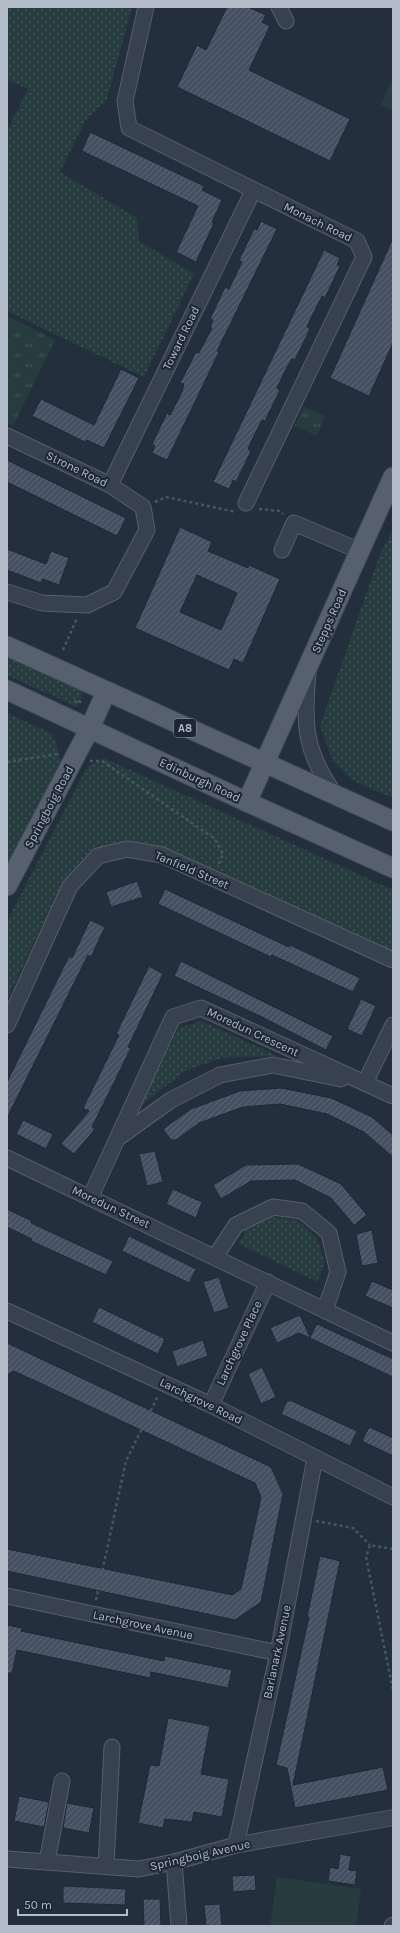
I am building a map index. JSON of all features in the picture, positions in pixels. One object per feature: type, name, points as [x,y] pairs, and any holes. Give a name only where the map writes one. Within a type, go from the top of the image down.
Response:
[{"type":"main road","name":"Stepps Road","points":[[247,802],[393,477]]},
{"type":"main road","name":"A8","points":[[7,646],[393,822]]},
{"type":"main road","name":"Edinburgh Road","points":[[7,690],[247,802],[393,868]]},
{"type":"main road","name":"Springboig Road","points":[[7,886],[90,728],[106,692]]},
{"type":"street","name":"Monach Road","points":[[146,7],[125,101],[129,128],[253,191],[357,241],[364,257],[246,504]]},
{"type":"street","points":[[279,7],[286,21]]},
{"type":"street","name":"Toward Road","points":[[110,485],[253,191]]},
{"type":"street","name":"Strone Road","points":[[7,436],[110,485],[143,507]]},
{"type":"street","points":[[7,592],[42,603],[87,605],[114,592],[147,530],[143,507]]},
{"type":"street","points":[[282,550],[294,523],[360,551]]},
{"type":"street","points":[[308,667],[305,717],[307,738],[314,761],[336,796]]},
{"type":"street","name":"Tanfield Street","points":[[7,1025],[70,886],[98,856],[127,849],[162,855],[393,960]]},
{"type":"street","name":"Moredun Crescent","points":[[90,1198],[173,1017],[201,1008],[393,1096]]},
{"type":"street","points":[[365,1083],[393,1025]]},
{"type":"street","name":"Moredun Crescent","points":[[118,1138],[171,1100],[220,1075],[273,1066],[365,1083],[393,1104]]},
{"type":"street","name":"Moredun Street","points":[[7,1158],[393,1343]]},
{"type":"street","points":[[214,1257],[236,1226],[273,1207],[302,1211],[329,1233],[338,1272],[325,1310]]},
{"type":"street","name":"Larchgrove Place","points":[[211,1405],[268,1282]]},
{"type":"street","name":"Larchgrove Road","points":[[7,1310],[211,1405],[393,1497]]},
{"type":"street","name":"Barlanark Avenue","points":[[236,1846],[278,1653],[315,1458]]},
{"type":"street","name":"Larchgrove Avenue","points":[[7,1596],[278,1653]]},
{"type":"street","points":[[106,1866],[112,1747]]},
{"type":"street","points":[[47,1862],[62,1781]]},
{"type":"street","name":"Springboig Avenue","points":[[7,1859],[139,1868],[174,1862],[236,1846],[391,1818]]},
{"type":"street","points":[[174,1862],[179,1926]]},
{"type":"path","points":[[143,507],[166,497],[241,513],[246,504],[261,510],[280,511],[294,523]]},
{"type":"path","points":[[63,650],[83,604]]},
{"type":"path","points":[[7,762],[70,752],[73,761],[102,761],[215,839],[223,854]]},
{"type":"path","points":[[93,1614],[126,1461],[165,1383]]},
{"type":"path","points":[[304,1518],[353,1528],[370,1545],[393,1549]]},
{"type":"path","points":[[370,1545],[366,1557],[393,1690]]},
{"type":"green space","points":[[7,7],[132,7],[107,99],[86,120],[60,172],[137,218],[139,241],[194,274],[144,377],[7,311],[7,131],[28,89],[7,80]]},
{"type":"green space","points":[[393,77],[393,111],[381,105]]},
{"type":"green space","points":[[7,316],[55,340],[13,426],[7,423]]},
{"type":"green space","points":[[304,407],[325,416],[317,436],[295,426]]},
{"type":"green space","points":[[393,531],[393,798],[354,781],[333,761],[320,726],[381,551]]},
{"type":"green space","points":[[7,655],[85,689],[77,707],[7,675]]},
{"type":"green space","points":[[7,713],[53,734],[61,760],[7,866]]},
{"type":"green space","points":[[104,758],[393,890],[393,953],[164,848],[125,841],[91,850],[63,881],[7,1000],[7,921],[87,767]]},
{"type":"green space","points":[[201,1021],[278,1056],[221,1058],[185,1071],[139,1107],[179,1028]]},
{"type":"green space","points":[[270,1217],[297,1220],[317,1238],[325,1263],[317,1282],[239,1244],[246,1230]]},
{"type":"green space","points":[[277,1877],[361,1889],[356,1926],[270,1926]]},
{"type":"building","points":[[227,7],[248,7],[266,15],[262,22],[270,26],[249,70],[350,119],[330,161],[177,87],[197,45],[206,50]]},
{"type":"building","points":[[90,132],[204,186],[202,190],[222,200],[212,222],[214,223],[196,262],[176,252],[198,206],[82,151]]},
{"type":"building","points":[[261,221],[277,229],[217,351],[219,352],[167,460],[152,453],[155,446],[152,444],[167,413],[170,415],[182,392],[184,384],[180,383],[196,352],[199,353],[212,328],[210,327],[213,320],[210,319],[225,287],[229,289],[242,262],[239,260],[254,229],[257,230]]},
{"type":"building","points":[[393,238],[393,343],[369,396],[330,378]]},
{"type":"building","points":[[324,250],[340,258],[337,265],[340,266],[325,298],[322,296],[310,320],[307,327],[310,329],[295,360],[292,359],[287,367],[277,388],[280,390],[265,421],[262,420],[251,442],[248,449],[251,451],[236,482],[233,480],[229,489],[213,482]]},
{"type":"building","points":[[121,369],[139,378],[104,448],[87,440],[85,442],[32,416],[41,399],[94,425]]},
{"type":"building","points":[[7,460],[126,518],[117,536],[7,482]]},
{"type":"building","points":[[180,527],[212,542],[208,551],[248,568],[249,565],[280,579],[243,663],[234,659],[229,670],[135,628]],"holes":[[[197,575],[237,593],[221,630],[180,612]]]},
{"type":"building","points":[[7,549],[46,564],[51,551],[69,558],[59,585],[43,579],[41,583],[7,570]]},
{"type":"building","points":[[137,881],[143,897],[111,907],[106,892]]},
{"type":"building","points":[[165,889],[289,947],[290,945],[360,978],[353,992],[272,955],[271,957],[158,904]]},
{"type":"building","points":[[90,920],[105,927],[91,957],[88,955],[7,1118],[7,1082],[69,956],[72,958]]},
{"type":"building","points":[[181,961],[333,1036],[326,1050],[260,1016],[174,976]]},
{"type":"building","points":[[149,966],[163,974],[128,1047],[131,1048],[92,1127],[95,1129],[74,1154],[61,1144],[89,1111],[83,1108],[119,1035],[116,1034]]},
{"type":"building","points":[[361,999],[376,1006],[362,1036],[347,1029]]},
{"type":"building","points":[[281,1088],[331,1098],[372,1117],[393,1135],[393,1157],[364,1132],[327,1114],[280,1104],[243,1107],[199,1123],[176,1140],[171,1140],[163,1129],[191,1109],[240,1091]]},
{"type":"building","points":[[23,1120],[53,1134],[46,1149],[16,1134]]},
{"type":"building","points":[[155,1151],[163,1182],[147,1186],[139,1154]]},
{"type":"building","points":[[298,1164],[341,1184],[367,1215],[354,1225],[331,1198],[295,1180],[251,1181],[221,1199],[213,1185],[246,1165]]},
{"type":"building","points":[[173,1189],[202,1202],[196,1218],[166,1204]]},
{"type":"building","points":[[7,1209],[32,1221],[31,1223],[113,1261],[106,1275],[31,1241],[32,1239],[7,1227]]},
{"type":"building","points":[[372,1230],[378,1263],[362,1266],[356,1234]]},
{"type":"building","points":[[129,1236],[196,1269],[189,1283],[122,1251]]},
{"type":"building","points":[[219,1277],[229,1308],[214,1313],[203,1282]]},
{"type":"building","points":[[372,1281],[393,1290],[393,1308],[365,1296]]},
{"type":"building","points":[[99,1307],[165,1339],[158,1354],[92,1322]]},
{"type":"building","points":[[300,1315],[310,1337],[317,1324],[393,1359],[393,1377],[299,1333],[277,1343],[270,1328]]},
{"type":"building","points":[[203,1340],[208,1356],[177,1367],[172,1351]]},
{"type":"building","points":[[7,1343],[271,1467],[283,1494],[261,1602],[235,1620],[7,1571],[7,1549],[233,1595],[241,1589],[261,1497],[255,1483],[14,1371],[7,1375]]},
{"type":"building","points":[[262,1367],[276,1397],[261,1404],[248,1374]]},
{"type":"building","points":[[287,1401],[292,1401],[357,1431],[350,1446],[281,1414]]},
{"type":"building","points":[[369,1427],[393,1438],[393,1456],[362,1441]]},
{"type":"building","points":[[320,1556],[340,1561],[293,1785],[383,1767],[388,1790],[295,1808],[287,1768],[276,1765],[309,1617],[307,1617]]},
{"type":"building","points":[[7,1625],[22,1628],[21,1631],[164,1661],[165,1656],[232,1670],[228,1688],[151,1672],[150,1678],[17,1650],[12,1673],[7,1673]]},
{"type":"building","points":[[168,1718],[210,1726],[201,1774],[229,1779],[222,1817],[194,1812],[192,1822],[165,1819],[163,1828],[138,1823],[150,1765],[159,1766]]},
{"type":"building","points":[[19,1796],[49,1802],[44,1827],[14,1821]]},
{"type":"building","points":[[67,1803],[94,1808],[89,1833],[63,1828]]},
{"type":"building","points":[[340,1854],[351,1856],[349,1870],[357,1871],[355,1885],[328,1881],[330,1867],[338,1869]]},
{"type":"building","points":[[255,1875],[256,1890],[233,1892],[232,1876]]},
{"type":"building","points":[[63,1886],[126,1889],[125,1905],[63,1903]]},
{"type":"building","points":[[143,1899],[160,1899],[161,1926],[144,1926]]},
{"type":"building","points":[[220,1904],[222,1926],[206,1926],[204,1905]]}]
